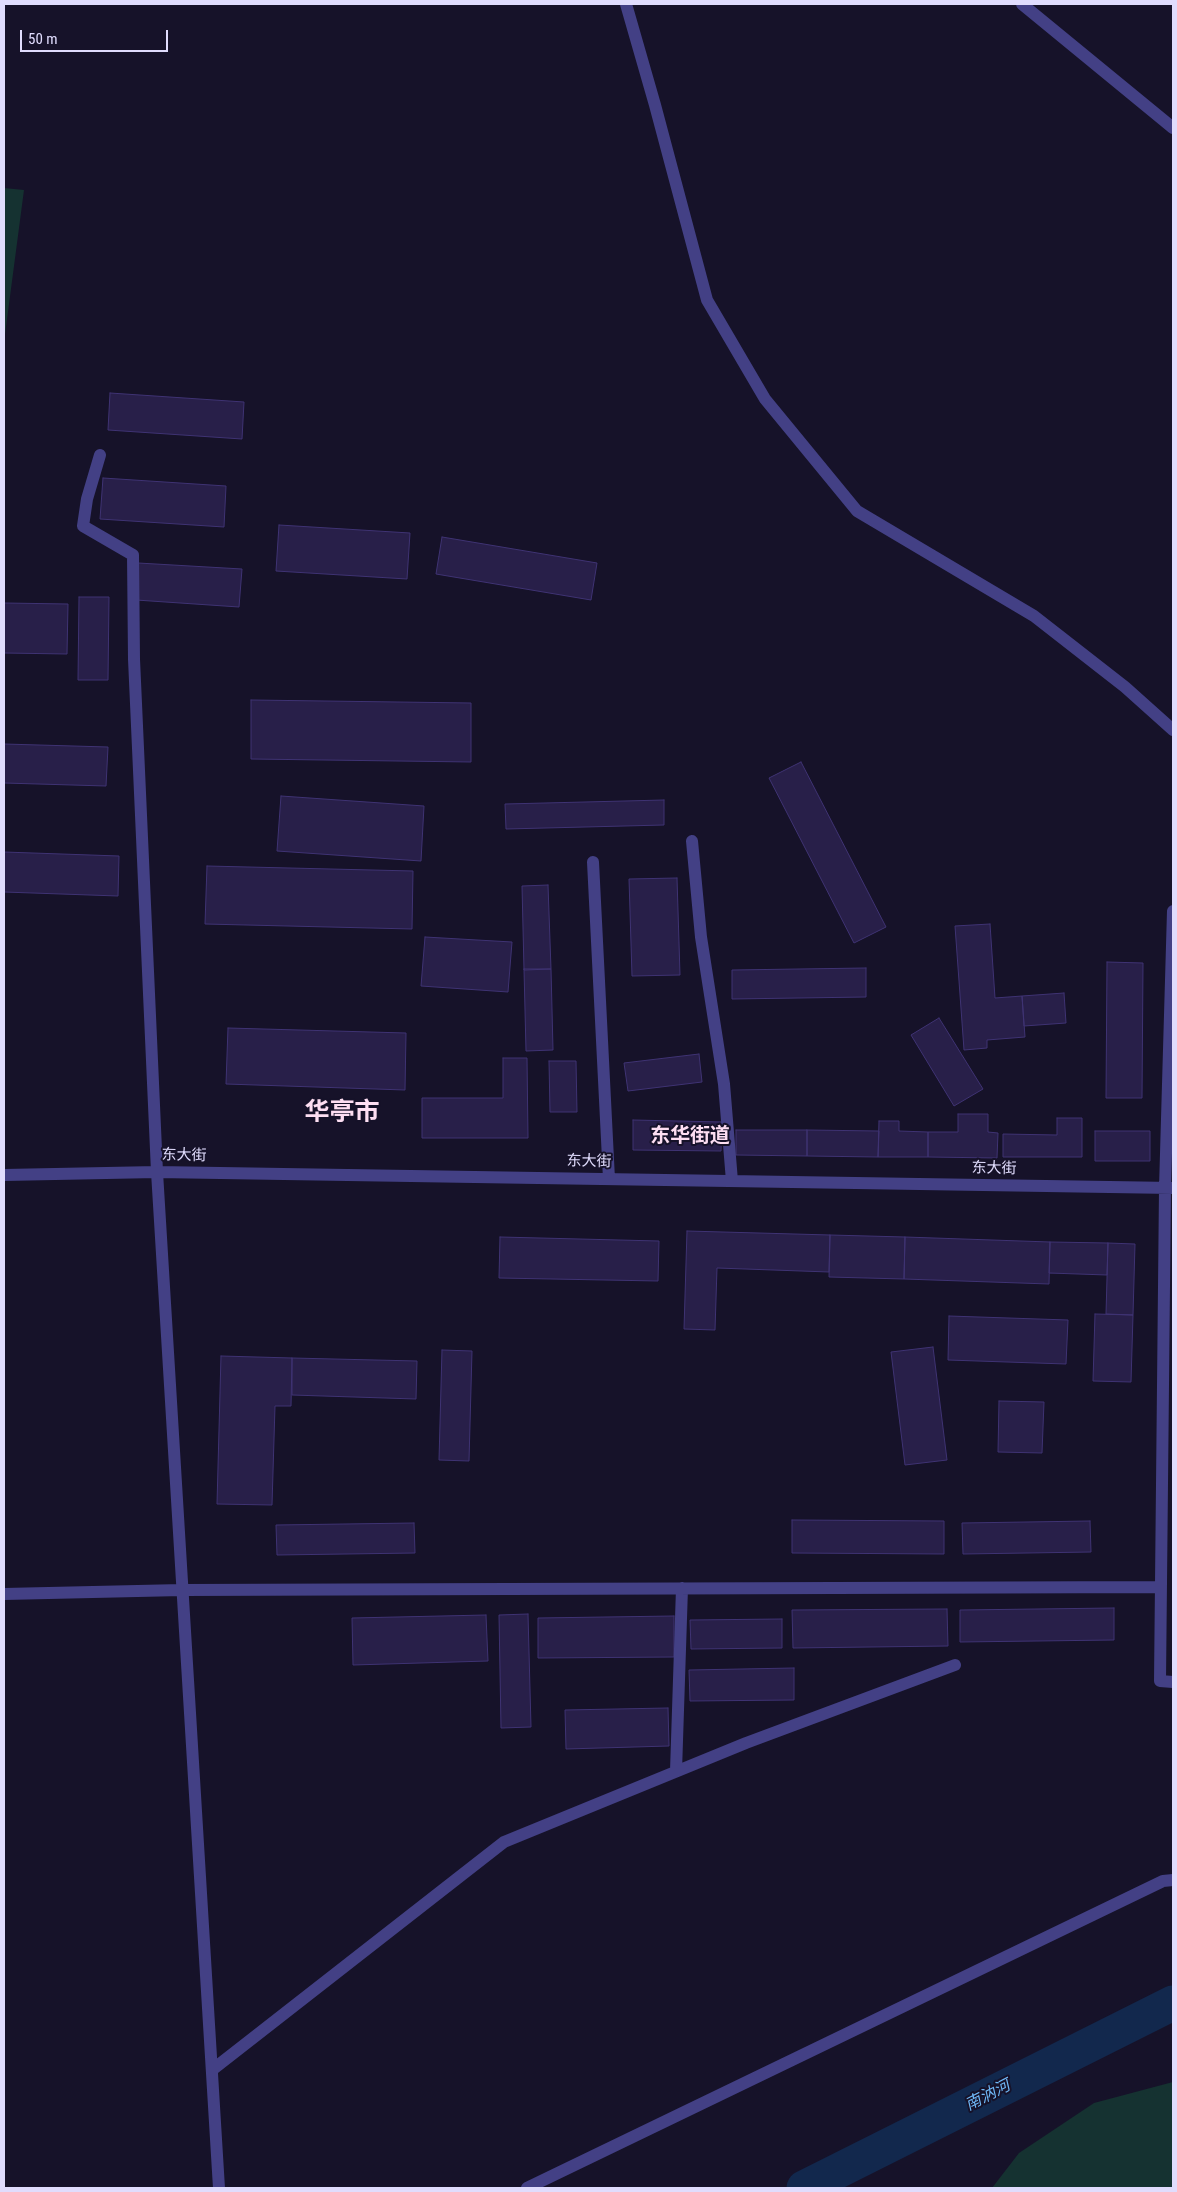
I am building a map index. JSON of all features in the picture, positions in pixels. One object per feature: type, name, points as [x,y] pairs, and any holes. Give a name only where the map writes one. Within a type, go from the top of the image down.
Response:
[{"type":"street","points":[[626,4],[655,104],[707,300],[764,399],[857,511],[1034,616],[1125,687],[1173,730]]},
{"type":"street","points":[[1022,4],[1173,128]]},
{"type":"street","points":[[100,454],[87,499],[83,526],[133,555],[134,659],[157,1172],[219,2188]]},
{"type":"street","points":[[692,841],[701,937],[724,1084],[732,1181]]},
{"type":"street","points":[[593,862],[609,1179]]},
{"type":"street","points":[[1173,911],[1160,1681],[1173,1682]]},
{"type":"street","name":"东大街","points":[[4,1175],[157,1172],[1169,1188]]},
{"type":"street","points":[[4,1594],[182,1590],[1161,1587]]},
{"type":"street","points":[[676,1771],[682,1588]]},
{"type":"street","points":[[212,2070],[504,1842],[676,1771],[955,1665]]},
{"type":"street","points":[[527,2188],[1163,1881],[1173,1880]]},
{"type":"green space","points":[[4,188],[24,190],[4,342]]},
{"type":"green space","points":[[1173,2082],[1173,2188],[992,2188],[1019,2153],[1094,2103]]},
{"type":"building","points":[[110,393],[244,402],[242,439],[108,430]]},
{"type":"building","points":[[103,478],[226,486],[224,527],[100,519]]},
{"type":"building","points":[[279,525],[410,533],[407,579],[276,571]]},
{"type":"building","points":[[442,537],[597,563],[591,600],[436,574]]},
{"type":"building","points":[[138,563],[242,569],[239,607],[136,600]]},
{"type":"building","points":[[79,597],[109,597],[108,680],[78,680]]},
{"type":"building","points":[[4,603],[68,604],[67,654],[4,653]]},
{"type":"building","points":[[251,700],[471,703],[471,762],[251,759]]},
{"type":"building","points":[[4,744],[108,747],[106,786],[4,783]]},
{"type":"building","points":[[801,762],[886,927],[854,943],[769,778]]},
{"type":"building","points":[[281,796],[424,806],[421,861],[277,851]]},
{"type":"building","points":[[664,800],[664,825],[506,829],[505,804]]},
{"type":"building","points":[[4,852],[119,856],[118,896],[4,892]]},
{"type":"building","points":[[207,866],[413,871],[412,929],[205,924]]},
{"type":"building","points":[[677,878],[680,975],[632,976],[629,879]]},
{"type":"building","points":[[548,885],[551,969],[524,970],[522,886]]},
{"type":"building","points":[[990,924],[995,998],[1022,996],[1025,1037],[987,1040],[987,1048],[964,1050],[955,926]]},
{"type":"building","points":[[425,937],[512,942],[508,992],[421,986]]},
{"type":"building","points":[[1107,962],[1143,963],[1142,1098],[1106,1098]]},
{"type":"building","points":[[866,968],[866,997],[732,999],[732,970]]},
{"type":"building","points":[[524,969],[551,969],[553,1050],[526,1051]]},
{"type":"building","points":[[1064,993],[1066,1023],[1024,1026],[1022,996]]},
{"type":"building","points":[[939,1018],[983,1089],[954,1106],[911,1035]]},
{"type":"building","points":[[228,1028],[406,1033],[405,1090],[226,1084]]},
{"type":"building","points":[[699,1054],[702,1082],[628,1091],[624,1063]]},
{"type":"building","points":[[503,1058],[527,1058],[528,1138],[422,1138],[422,1098],[503,1098]]},
{"type":"building","points":[[549,1061],[576,1061],[577,1112],[550,1112]]},
{"type":"building","points":[[958,1114],[988,1114],[988,1132],[998,1133],[997,1158],[928,1157],[928,1132],[958,1132]]},
{"type":"building","points":[[1057,1118],[1082,1118],[1082,1157],[1003,1157],[1003,1134],[1057,1135]]},
{"type":"building","points":[[633,1120],[722,1122],[721,1151],[633,1150]]},
{"type":"building","points":[[879,1121],[899,1121],[899,1131],[928,1132],[928,1157],[878,1157]]},
{"type":"building","points":[[736,1130],[807,1130],[807,1156],[736,1155]]},
{"type":"building","points":[[807,1130],[879,1131],[878,1157],[807,1156]]},
{"type":"building","points":[[1095,1131],[1150,1131],[1150,1161],[1095,1161]]},
{"type":"building","points":[[687,1231],[830,1235],[829,1272],[717,1268],[715,1330],[684,1329]]},
{"type":"building","points":[[830,1235],[905,1237],[904,1279],[829,1277]]},
{"type":"building","points":[[500,1237],[659,1241],[658,1281],[499,1278]]},
{"type":"building","points":[[905,1237],[1050,1242],[1049,1284],[904,1279]]},
{"type":"building","points":[[1050,1242],[1108,1243],[1107,1275],[1049,1273]]},
{"type":"building","points":[[1108,1243],[1135,1244],[1133,1315],[1106,1314]]},
{"type":"building","points":[[1095,1314],[1133,1315],[1131,1382],[1093,1381]]},
{"type":"building","points":[[949,1316],[1068,1320],[1066,1364],[948,1360]]},
{"type":"building","points":[[933,1347],[947,1460],[905,1465],[891,1352]]},
{"type":"building","points":[[442,1350],[472,1351],[469,1461],[439,1460]]},
{"type":"building","points":[[221,1356],[292,1358],[291,1406],[275,1406],[272,1505],[217,1504]]},
{"type":"building","points":[[292,1358],[417,1361],[416,1399],[292,1395]]},
{"type":"building","points":[[999,1401],[1044,1402],[1042,1453],[998,1452]]},
{"type":"building","points":[[792,1520],[944,1521],[944,1554],[792,1553]]},
{"type":"building","points":[[1090,1521],[1091,1552],[963,1554],[962,1523]]},
{"type":"building","points":[[414,1523],[415,1553],[277,1555],[276,1525]]},
{"type":"building","points":[[1114,1608],[1114,1640],[960,1642],[960,1610]]},
{"type":"building","points":[[947,1609],[948,1646],[793,1648],[792,1610]]},
{"type":"building","points":[[528,1614],[531,1727],[501,1728],[499,1615]]},
{"type":"building","points":[[486,1615],[488,1661],[353,1665],[352,1618]]},
{"type":"building","points":[[674,1616],[674,1657],[538,1658],[538,1618]]},
{"type":"building","points":[[782,1619],[782,1648],[691,1649],[690,1620]]},
{"type":"building","points":[[794,1668],[794,1700],[690,1701],[689,1670]]},
{"type":"building","points":[[668,1708],[669,1746],[566,1749],[565,1710]]},
{"type":"waterway","name":"南汭河","points":[[804,2188],[1173,2003]]},
{"type":"district","name":"华亭市","points":[[342,1114]]},
{"type":"district","name":"东华街道","points":[[690,1137]]}]
